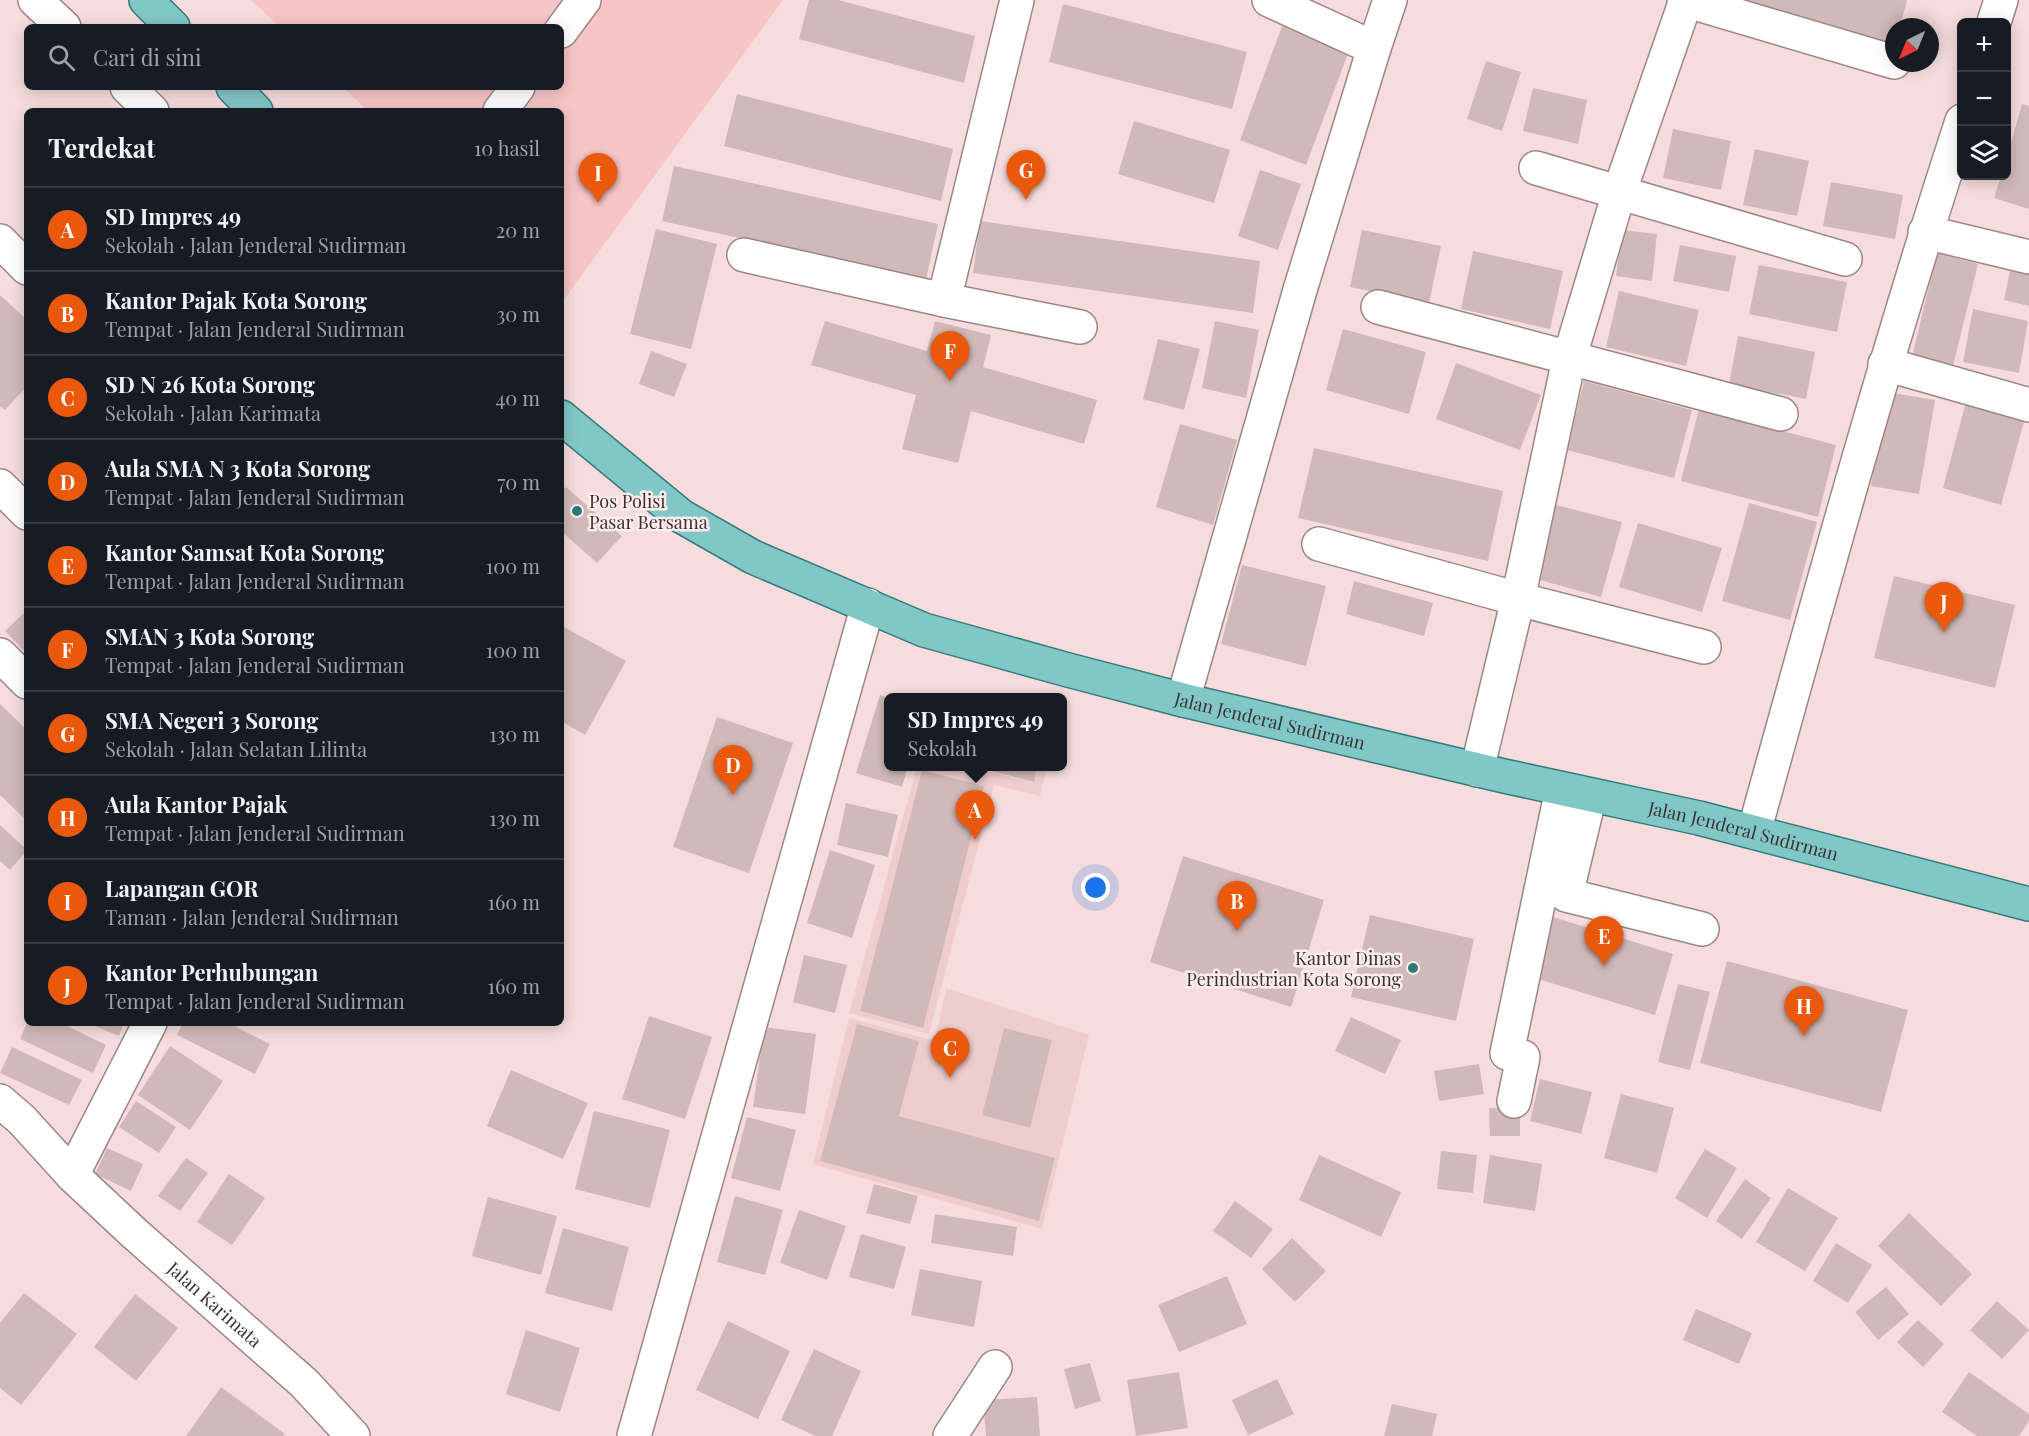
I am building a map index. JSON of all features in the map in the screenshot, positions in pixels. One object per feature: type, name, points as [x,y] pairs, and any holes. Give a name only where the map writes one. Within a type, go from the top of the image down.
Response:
[{"type":"main road","points":[[146,0],[170,24]]},
{"type":"main road","points":[[236,90],[253,108]]},
{"type":"main road","name":"Jalan Jenderal Sudirman","points":[[564,419],[681,516],[753,557],[924,630],[1183,700],[1477,770],[1754,832],[2029,904]]},
{"type":"street","points":[[35,0],[61,24]]},
{"type":"street","points":[[564,27],[584,0]]},
{"type":"street","points":[[944,300],[1017,0]]},
{"type":"street","points":[[1269,0],[1374,48]]},
{"type":"street","points":[[1183,700],[1300,290],[1390,0]]},
{"type":"street","points":[[1477,770],[1518,600],[1569,359],[1619,193],[1685,0],[1885,60]]},
{"type":"street","points":[[1995,18],[2001,0]]},
{"type":"street","points":[[130,90],[149,108]]},
{"type":"street","points":[[502,108],[516,90]]},
{"type":"street","points":[[1754,832],[1886,364],[1925,232],[1960,126]]},
{"type":"street","points":[[1536,168],[1845,259]]},
{"type":"street","points":[[1925,232],[2029,257]]},
{"type":"street","points":[[0,241],[24,265]]},
{"type":"street","points":[[744,255],[944,300],[1080,327]]},
{"type":"street","points":[[1378,308],[1781,414]]},
{"type":"street","points":[[1886,364],[2029,405]]},
{"type":"street","points":[[0,486],[24,510]]},
{"type":"street","points":[[1319,544],[1518,600],[1704,647]]},
{"type":"street","points":[[634,1436],[868,605]]},
{"type":"street","points":[[0,655],[24,679]]},
{"type":"street","points":[[1576,792],[1566,895],[1702,929]]},
{"type":"street","points":[[1514,1101],[1523,1057],[1506,1053],[1576,792]]},
{"type":"street","points":[[72,1175],[148,1026]]},
{"type":"street","name":"Jalan Karimata","points":[[0,1101],[22,1120],[72,1175],[134,1233],[304,1383],[353,1436]]},
{"type":"street","points":[[950,1436],[995,1367]]},
{"type":"shaded area","points":[[251,0],[783,0],[565,298],[564,108],[365,108],[346,90],[564,90],[564,24],[277,24]]},
{"type":"shaded area","points":[[916,771],[922,771],[860,1011],[922,1028],[984,786],[926,771],[986,771],[1033,782],[1036,771],[1046,771],[1040,796],[994,785],[929,1034],[849,1013]]},
{"type":"shaded area","points":[[946,988],[1089,1035],[1042,1229],[813,1164],[849,1018],[935,1041]],"holes":[[[857,1024],[919,1041],[899,1116],[1055,1158],[1039,1221],[820,1161]],[[1004,1028],[1052,1040],[1030,1127],[982,1115]]]},
{"type":"building","points":[[809,0],[838,0],[975,36],[964,83],[799,39]]},
{"type":"building","points":[[1726,0],[1907,0],[1902,18],[1885,18],[1885,44]]},
{"type":"building","points":[[1063,4],[1247,52],[1232,109],[1049,62]]},
{"type":"building","points":[[1282,26],[1349,51],[1306,165],[1240,140]]},
{"type":"building","points":[[1486,61],[1521,72],[1502,131],[1467,119]]},
{"type":"building","points":[[1533,88],[1587,100],[1578,144],[1523,131]]},
{"type":"building","points":[[737,94],[953,149],[941,201],[724,146]]},
{"type":"building","points":[[2022,104],[2029,106],[2029,209],[1994,198],[2000,180],[2011,180],[2011,143]]},
{"type":"building","points":[[1134,121],[1230,150],[1214,203],[1118,174]]},
{"type":"building","points":[[1673,129],[1731,141],[1721,190],[1663,178]]},
{"type":"building","points":[[1755,149],[1809,161],[1797,216],[1743,205]]},
{"type":"building","points":[[674,166],[938,224],[926,279],[662,221]]},
{"type":"building","points":[[1260,170],[1301,184],[1278,250],[1238,236]]},
{"type":"building","points":[[1831,182],[1903,195],[1895,239],[1823,226]]},
{"type":"building","points":[[980,221],[1260,261],[1253,313],[973,273]]},
{"type":"building","points":[[656,229],[717,244],[691,349],[630,334]]},
{"type":"building","points":[[1362,230],[1441,246],[1429,303],[1350,287]]},
{"type":"building","points":[[1622,230],[1657,234],[1652,281],[1616,276]]},
{"type":"building","points":[[1680,245],[1736,256],[1729,292],[1673,281]]},
{"type":"building","points":[[1473,251],[1563,271],[1550,329],[1461,309]]},
{"type":"building","points":[[1937,253],[1978,264],[1953,366],[1912,357]]},
{"type":"building","points":[[1759,265],[1847,282],[1837,332],[1749,314]]},
{"type":"building","points":[[2010,271],[2029,275],[2029,306],[2004,300]]},
{"type":"building","points":[[1619,291],[1699,310],[1686,366],[1606,347]]},
{"type":"building","points":[[0,295],[24,317],[24,389],[5,410],[0,406]]},
{"type":"building","points":[[1973,309],[2028,321],[2019,373],[1963,362]]},
{"type":"building","points":[[825,321],[927,351],[935,321],[991,335],[983,367],[1097,400],[1084,444],[971,411],[958,463],[902,449],[916,395],[811,365]]},
{"type":"building","points":[[1215,321],[1259,330],[1246,398],[1202,388]]},
{"type":"building","points":[[1343,329],[1426,352],[1409,414],[1326,390]]},
{"type":"building","points":[[1738,336],[1815,352],[1806,399],[1729,384]]},
{"type":"building","points":[[1158,339],[1200,349],[1184,410],[1143,399]]},
{"type":"building","points":[[651,351],[687,364],[674,397],[639,384]]},
{"type":"building","points":[[1456,363],[1541,395],[1520,450],[1436,419]]},
{"type":"building","points":[[1584,381],[1692,410],[1674,478],[1567,450]]},
{"type":"building","points":[[1887,392],[1935,400],[1919,494],[1871,486]]},
{"type":"building","points":[[1966,402],[2025,418],[2001,505],[1943,488]]},
{"type":"building","points":[[1699,409],[1836,445],[1818,517],[1681,481]]},
{"type":"building","points":[[1180,424],[1237,440],[1213,525],[1156,507]]},
{"type":"building","points":[[1314,448],[1503,491],[1488,561],[1298,518]]},
{"type":"building","name":"Pos Polisi Pasar Bersama","points":[[566,487],[622,536],[597,563],[564,534],[564,489]]},
{"type":"building","points":[[1549,503],[1622,522],[1601,597],[1529,577]]},
{"type":"building","points":[[1749,503],[1817,522],[1790,620],[1722,601]]},
{"type":"building","points":[[1638,523],[1722,548],[1702,612],[1619,587]]},
{"type":"building","points":[[1242,565],[1326,586],[1306,666],[1221,644]]},
{"type":"building","points":[[1894,576],[2015,605],[1995,688],[1874,658]]},
{"type":"building","points":[[1354,581],[1433,603],[1424,636],[1346,614]]},
{"type":"building","points":[[24,613],[24,651],[5,631]]},
{"type":"building","points":[[564,627],[626,661],[585,735],[564,723]]},
{"type":"building","points":[[880,695],[884,696],[884,771],[907,771],[902,787],[856,773]]},
{"type":"building","points":[[0,704],[24,727],[24,818],[0,795]]},
{"type":"building","points":[[717,717],[793,743],[749,873],[673,847]]},
{"type":"building","points":[[922,771],[984,786],[923,1028],[860,1011]]},
{"type":"building","points":[[991,771],[1036,771],[1034,782]]},
{"type":"building","points":[[846,803],[898,815],[888,857],[837,845]]},
{"type":"building","points":[[0,825],[24,847],[24,854],[10,870],[0,861]]},
{"type":"building","points":[[830,850],[875,865],[852,938],[807,923]]},
{"type":"building","points":[[1183,856],[1324,900],[1291,1007],[1150,962]]},
{"type":"building","name":"Kantor Dinas Perindustrian Kota Sorong","points":[[1370,915],[1474,939],[1456,1021],[1351,997]]},
{"type":"building","points":[[1553,917],[1673,954],[1655,1015],[1535,978]]},
{"type":"building","points":[[804,955],[847,965],[835,1013],[793,1002]]},
{"type":"building","points":[[1727,961],[1908,1010],[1881,1112],[1700,1063]]},
{"type":"building","points":[[1678,984],[1710,992],[1690,1070],[1658,1062]]},
{"type":"building","points":[[649,1016],[712,1037],[685,1119],[622,1099]]},
{"type":"building","points":[[1351,1017],[1401,1040],[1385,1074],[1335,1051]]},
{"type":"building","points":[[857,1024],[919,1041],[899,1116],[1055,1158],[1039,1221],[820,1161]]},
{"type":"building","points":[[26,1026],[67,1026],[106,1045],[93,1073],[20,1039]]},
{"type":"building","points":[[95,1026],[123,1026],[119,1036]]},
{"type":"building","points":[[182,1026],[234,1026],[270,1044],[255,1074],[177,1035]]},
{"type":"building","points":[[764,1027],[816,1034],[805,1114],[753,1107]]},
{"type":"building","points":[[1004,1028],[1052,1040],[1030,1128],[982,1115]]},
{"type":"building","points":[[170,1046],[223,1081],[190,1130],[138,1095]]},
{"type":"building","points":[[12,1047],[82,1080],[69,1105],[0,1073]]},
{"type":"building","points":[[1479,1064],[1484,1094],[1439,1101],[1434,1071]]},
{"type":"building","points":[[511,1070],[588,1103],[563,1159],[487,1126]]},
{"type":"building","points":[[1540,1079],[1592,1092],[1581,1134],[1530,1121]]},
{"type":"building","points":[[1621,1094],[1674,1108],[1657,1173],[1604,1158]]},
{"type":"building","points":[[136,1101],[176,1127],[159,1153],[119,1127]]},
{"type":"building","points":[[1489,1108],[1520,1109],[1520,1136],[1490,1136]]},
{"type":"building","points":[[594,1111],[670,1130],[650,1208],[575,1189]]},
{"type":"building","points":[[747,1117],[796,1130],[780,1191],[731,1178]]},
{"type":"building","points":[[107,1148],[143,1164],[131,1191],[95,1174]]},
{"type":"building","points":[[1705,1149],[1737,1168],[1707,1218],[1675,1198]]},
{"type":"building","points":[[1441,1151],[1477,1155],[1473,1193],[1437,1189]]},
{"type":"building","points":[[1319,1155],[1401,1192],[1381,1237],[1299,1200]]},
{"type":"building","points":[[1490,1155],[1542,1164],[1535,1211],[1483,1203]]},
{"type":"building","points":[[186,1158],[208,1173],[180,1211],[158,1196]]},
{"type":"building","points":[[229,1174],[265,1198],[232,1245],[197,1222]]},
{"type":"building","points":[[1745,1179],[1771,1198],[1742,1239],[1716,1221]]},
{"type":"building","points":[[874,1184],[918,1196],[910,1224],[866,1213]]},
{"type":"building","points":[[1788,1188],[1838,1218],[1805,1271],[1756,1242]]},
{"type":"building","points":[[735,1196],[783,1210],[765,1275],[717,1262]]},
{"type":"building","points":[[488,1197],[557,1216],[541,1275],[472,1256]]},
{"type":"building","points":[[1235,1201],[1273,1229],[1251,1258],[1213,1231]]},
{"type":"building","points":[[799,1210],[846,1226],[827,1280],[780,1263]]},
{"type":"building","points":[[1909,1213],[1972,1274],[1941,1306],[1878,1246]]},
{"type":"building","points":[[935,1214],[1017,1227],[1013,1256],[931,1243]]},
{"type":"building","points":[[563,1228],[629,1247],[612,1311],[545,1293]]},
{"type":"building","points":[[861,1234],[906,1247],[894,1289],[849,1277]]},
{"type":"building","points":[[1292,1238],[1326,1271],[1295,1302],[1262,1269]]},
{"type":"building","points":[[1836,1243],[1872,1265],[1848,1303],[1813,1281]]},
{"type":"building","points":[[920,1269],[982,1281],[974,1327],[911,1315]]},
{"type":"building","points":[[1227,1276],[1247,1324],[1179,1352],[1158,1305]]},
{"type":"building","points":[[1886,1287],[1909,1314],[1878,1340],[1855,1312]]},
{"type":"building","points":[[24,1293],[77,1334],[21,1405],[0,1388],[0,1323]]},
{"type":"building","points":[[135,1294],[178,1328],[136,1381],[94,1347]]},
{"type":"building","points":[[1997,1301],[2029,1330],[2002,1359],[1970,1330]]},
{"type":"building","points":[[1696,1309],[1752,1333],[1739,1364],[1683,1340]]},
{"type":"building","points":[[1918,1320],[1944,1344],[1923,1367],[1897,1342]]},
{"type":"building","points":[[728,1321],[790,1351],[758,1419],[696,1390]]},
{"type":"building","points":[[526,1330],[580,1348],[560,1412],[506,1394]]},
{"type":"building","points":[[814,1349],[861,1371],[832,1436],[816,1436],[781,1420]]},
{"type":"building","points":[[1090,1363],[1101,1401],[1075,1409],[1064,1369]]},
{"type":"building","points":[[1179,1372],[1188,1428],[1136,1436],[1127,1380]]},
{"type":"building","points":[[1969,1372],[2029,1414],[2029,1421],[2019,1436],[1977,1436],[1942,1412]]},
{"type":"building","points":[[1277,1379],[1294,1414],[1248,1435],[1232,1400]]},
{"type":"building","points":[[221,1387],[285,1434],[283,1436],[186,1436]]},
{"type":"building","points":[[1037,1397],[1040,1436],[986,1436],[983,1400]]},
{"type":"building","points":[[1392,1404],[1437,1414],[1432,1436],[1384,1436]]},
{"type":"place","name":"SMA Negeri 3 Sorong","points":[[1026,200]]},
{"type":"place","name":"Lapangan GOR","points":[[598,203]]},
{"type":"place","name":"SMAN 3 Kota Sorong","points":[[950,381]]},
{"type":"place","name":"Pos Polisi Pasar Bersama","points":[[577,511]]},
{"type":"place","name":"Kantor Perhubungan","points":[[1944,632]]},
{"type":"place","name":"Aula SMA N 3 Kota Sorong","points":[[733,795]]},
{"type":"place","name":"SD Impres 49","points":[[975,840]]},
{"type":"place","name":"Kantor Pajak Kota Sorong","points":[[1237,931]]},
{"type":"place","name":"Kantor Samsat Kota Sorong","points":[[1604,966]]},
{"type":"place","name":"Kantor Dinas Perindustrian Kota Sorong","points":[[1413,968]]},
{"type":"place","name":"Aula Kantor Pajak","points":[[1804,1036]]},
{"type":"place","name":"SD N 26 Kota Sorong","points":[[950,1078]]}]
